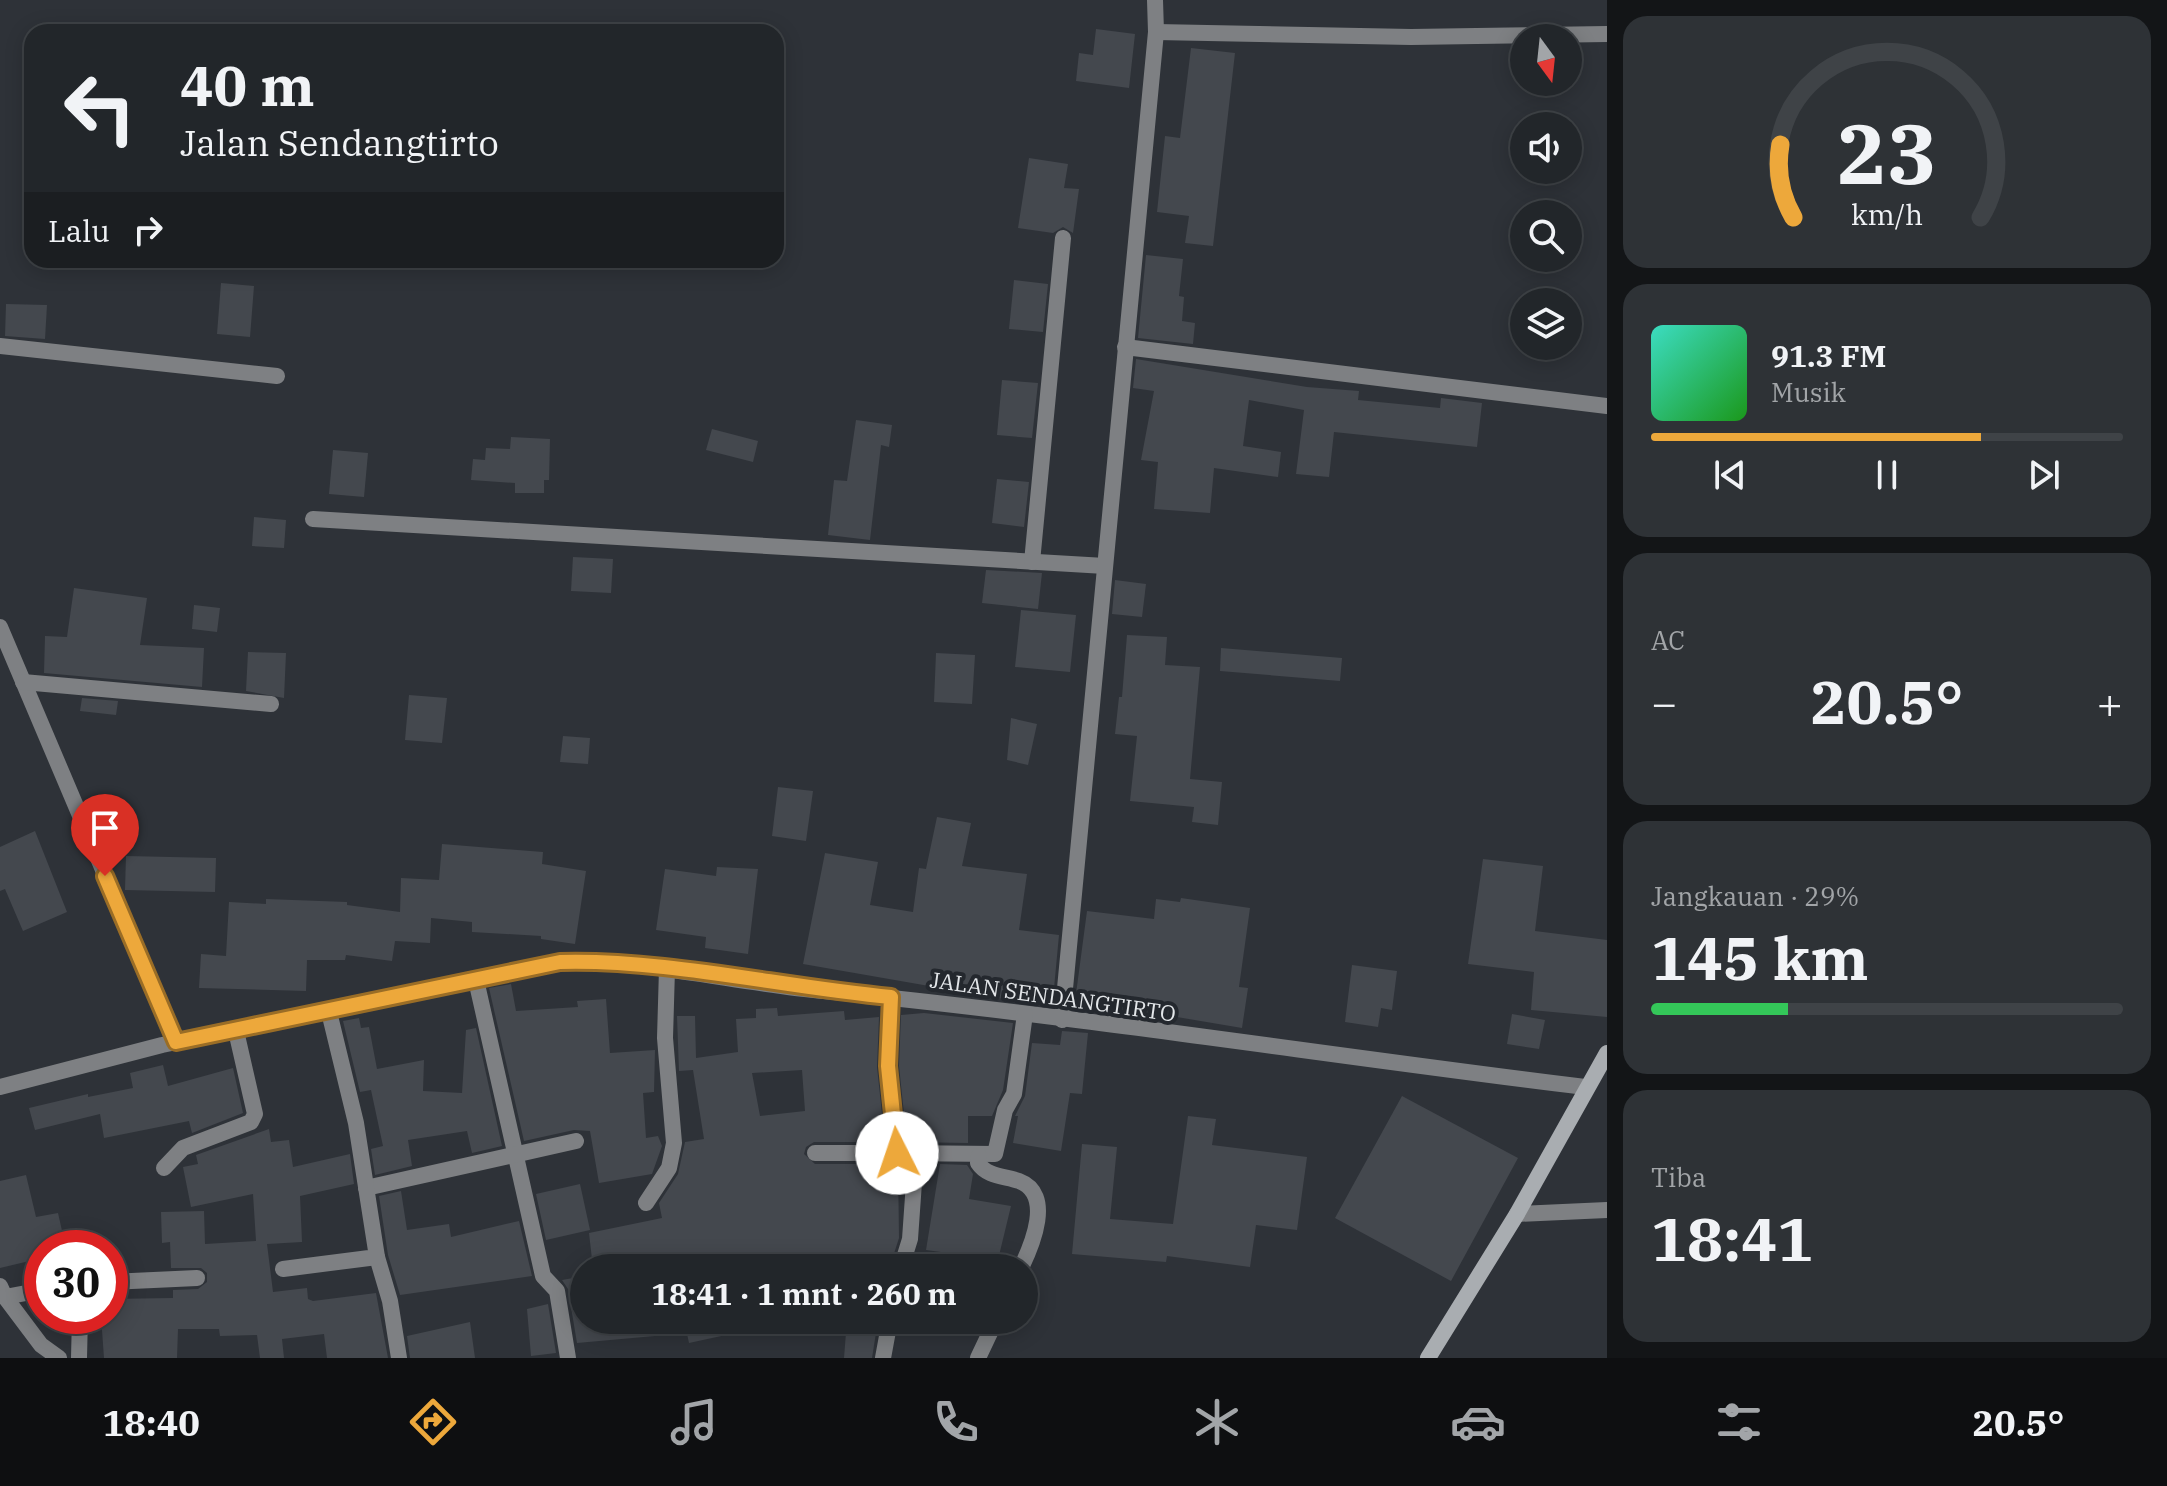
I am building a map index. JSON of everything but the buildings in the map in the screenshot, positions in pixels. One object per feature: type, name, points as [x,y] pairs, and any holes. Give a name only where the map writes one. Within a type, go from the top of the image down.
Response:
[{"type":"street","points":[[1062,1020],[1156,32],[1155,0]]},
{"type":"street","points":[[1156,32],[1411,37],[1607,34]]},
{"type":"street","points":[[1032,562],[1063,238]]},
{"type":"street","points":[[0,346],[277,376]]},
{"type":"street","points":[[1125,347],[1607,406]]},
{"type":"street","points":[[313,519],[1105,566]]},
{"type":"street","points":[[0,627],[176,1042]]},
{"type":"street","points":[[23,682],[271,704]]},
{"type":"street","name":"JALAN SENDANGTIRTO","points":[[0,1087],[176,1042],[560,962],[606,961],[1585,1087]]},
{"type":"street","points":[[646,1203],[669,1168],[674,1143],[665,1038],[667,969]]},
{"type":"street","points":[[476,980],[543,1276],[557,1291],[568,1358]]},
{"type":"street","points":[[891,997],[888,1066],[897,1153]]},
{"type":"street","points":[[329,1012],[356,1123],[377,1257],[390,1301],[399,1358]]},
{"type":"street","points":[[815,1153],[995,1154],[1005,1110],[1014,1094],[1025,1014]]},
{"type":"street","points":[[164,1168],[183,1148],[251,1122],[255,1114],[236,1031]]},
{"type":"street","points":[[1428,1358],[1517,1214],[1585,1087],[1607,1053]]},
{"type":"street","points":[[366,1188],[576,1141]]},
{"type":"street","points":[[905,1254],[910,1239],[916,1154]]},
{"type":"street","points":[[979,1156],[978,1163],[985,1171],[1019,1181],[1033,1193],[1036,1231],[1027,1254]]},
{"type":"street","points":[[1517,1214],[1607,1210]]},
{"type":"street","points":[[283,1269],[377,1257]]},
{"type":"street","points":[[128,1281],[197,1278]]},
{"type":"street","points":[[2,1292],[24,1291]]},
{"type":"street","points":[[2,1292],[41,1345],[59,1358]]},
{"type":"street","points":[[79,1358],[80,1334]]},
{"type":"street","points":[[883,1358],[887,1334]]},
{"type":"street","points":[[978,1358],[989,1334]]},
{"type":"route","points":[[105,876],[176,1042],[560,962],[606,961],[821,991],[891,997],[888,1066],[897,1153]]}]
